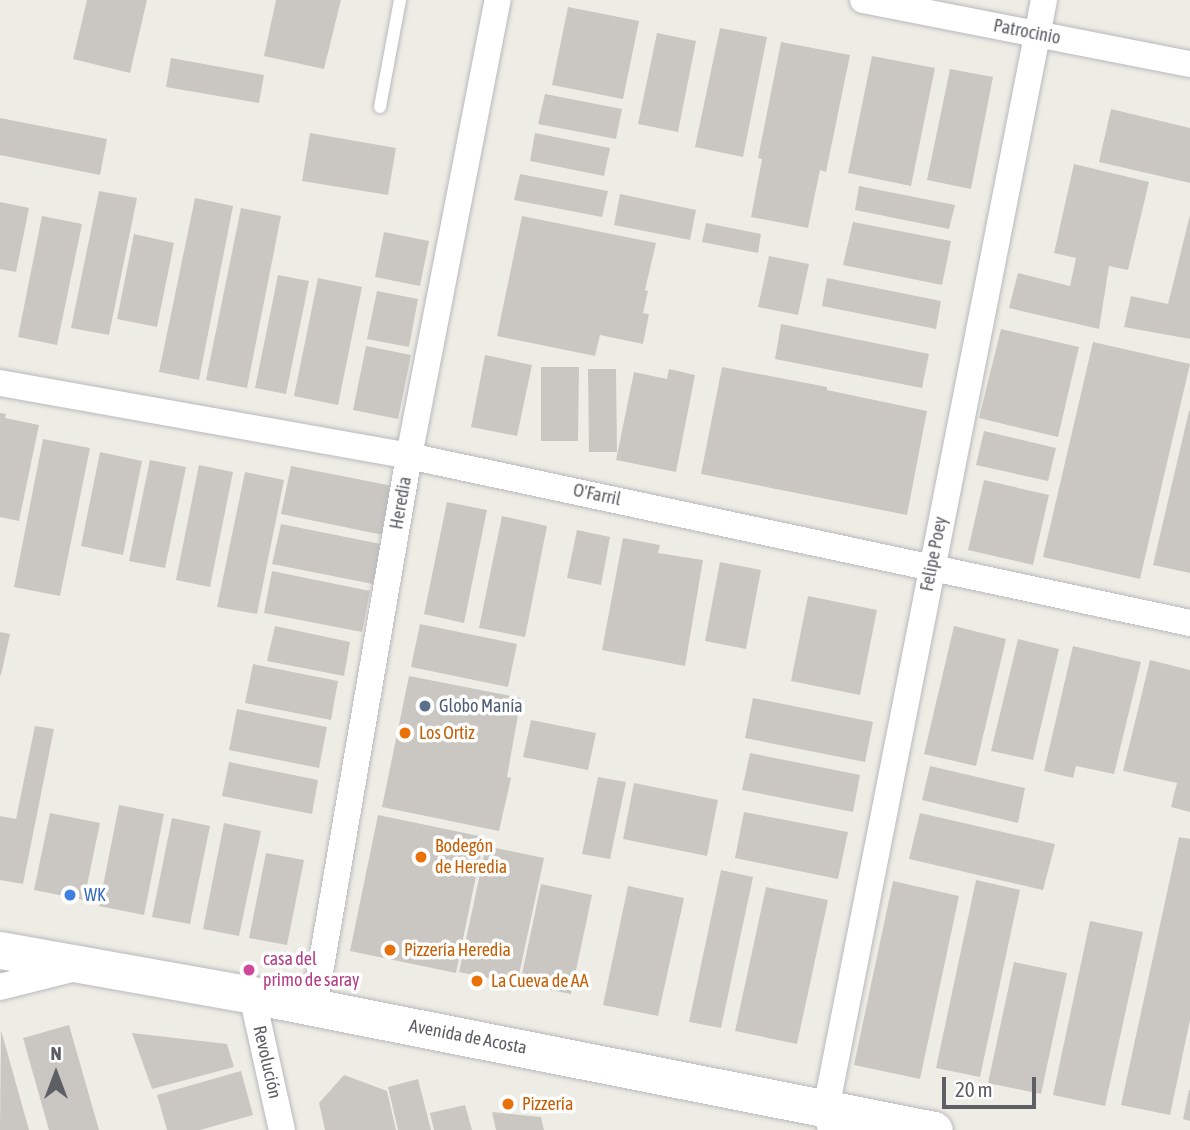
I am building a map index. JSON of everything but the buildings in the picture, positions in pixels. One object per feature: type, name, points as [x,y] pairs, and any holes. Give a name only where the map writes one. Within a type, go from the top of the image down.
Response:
[{"type":"main road","name":"Avenida de Acosta","points":[[0,950],[314,1007],[829,1119],[934,1130]]},
{"type":"street","name":"Heredia","points":[[314,1007],[409,456],[498,0]]},
{"type":"street","name":"Patrocinio","points":[[863,0],[1190,65]]},
{"type":"street","name":"Felipe Poey","points":[[829,1119],[932,567],[1044,0]]},
{"type":"street","name":"O'Farril","points":[[0,383],[409,456],[1190,623]]},
{"type":"street","points":[[0,987],[88,965]]},
{"type":"street","name":"Revolución","points":[[252,995],[282,1130]]},
{"type":"lane","points":[[380,107],[400,0]]},
{"type":"place","name":"Globo Manía","points":[[425,706]]},
{"type":"place","name":"Los Ortiz","points":[[405,733]]},
{"type":"place","name":"Bodegón de Heredia","points":[[421,857]]},
{"type":"place","name":"WK","points":[[70,895]]},
{"type":"place","name":"Pizzería Heredia","points":[[390,950]]},
{"type":"place","name":"casa del primo de saray","points":[[249,970]]},
{"type":"place","name":"La Cueva de AA","points":[[477,981]]},
{"type":"place","name":"Pizzería","points":[[508,1104]]}]
